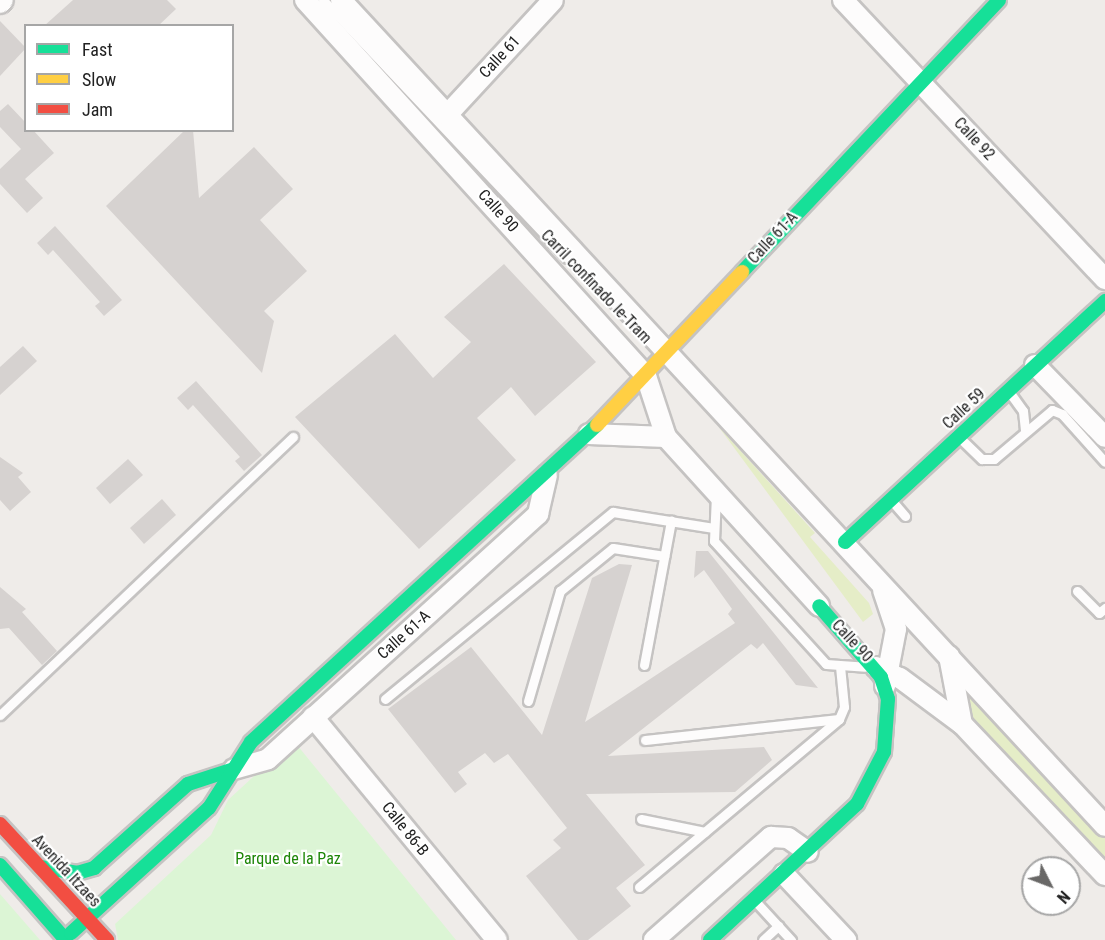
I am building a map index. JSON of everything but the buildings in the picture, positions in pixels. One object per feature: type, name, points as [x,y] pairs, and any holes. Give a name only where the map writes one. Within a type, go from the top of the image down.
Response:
[{"type":"street","name":"Calle 90","points":[[305,0],[646,376],[666,437],[716,495],[883,676],[962,724],[1105,875]]},
{"type":"street","name":"Calle 90","points":[[341,0],[666,353],[871,570],[1105,826]]},
{"type":"street","name":"Calle 61","points":[[447,115],[553,0]]},
{"type":"street","name":"Calle 92","points":[[843,0],[1105,279]]},
{"type":"street","name":"Calle 61-A","points":[[66,939],[87,917],[209,808],[251,742],[547,475],[589,434],[646,376],[919,81],[999,0]]},
{"type":"street","name":"Calle 59","points":[[845,542],[1105,301]]},
{"type":"street","points":[[1035,365],[1105,437]]},
{"type":"street","points":[[589,434],[666,437]]},
{"type":"street","name":"Calle 61-A","points":[[234,769],[268,759],[538,514],[547,475]]},
{"type":"street","points":[[710,940],[808,852],[857,804],[875,774],[889,726],[883,676],[895,622],[871,570]]},
{"type":"street","points":[[949,655],[962,724]]},
{"type":"street","name":"Calle 86-B","points":[[313,717],[496,940]]},
{"type":"street","points":[[40,867],[77,873],[94,868],[188,784],[234,769]]},
{"type":"street","name":"Avenida Itzaes","points":[[0,824],[107,940]]},
{"type":"street","points":[[654,940],[771,837],[788,838],[808,852]]},
{"type":"street","points":[[0,865],[66,939]]},
{"type":"street","points":[[784,874],[846,940]]},
{"type":"lane","name":"Carril confinado Ie-Tram","points":[[323,0],[666,353]]},
{"type":"lane","points":[[1008,390],[1023,411],[1025,431]]},
{"type":"lane","points":[[958,437],[987,460],[1052,410],[1062,414],[1105,462]]},
{"type":"lane","points":[[0,715],[293,437]]},
{"type":"lane","points":[[716,495],[714,541],[826,664],[883,676]]},
{"type":"lane","points":[[890,500],[905,516]]},
{"type":"lane","points":[[385,699],[613,512],[714,528]]},
{"type":"lane","points":[[644,665],[671,521]]},
{"type":"lane","points":[[528,700],[560,591],[613,548],[664,556]]},
{"type":"lane","points":[[1077,591],[1099,613],[1105,608]]},
{"type":"lane","points":[[639,887],[839,719],[844,684],[840,666]]},
{"type":"lane","points":[[645,740],[839,719]]},
{"type":"lane","points":[[641,819],[705,832]]},
{"type":"lane","points":[[754,901],[791,940]]},
{"type":"lane","points":[[763,940],[778,926]]},
{"type":"green space","points":[[718,426],[815,533],[810,537],[869,603],[873,614],[863,622]]},
{"type":"green space","points":[[964,687],[1105,837],[1105,859],[974,721]]},
{"type":"green space","name":"Parque de la Paz","points":[[293,740],[456,940],[118,940],[115,924],[211,835],[228,800]]},
{"type":"green space","points":[[0,894],[40,940],[0,940]]},
{"type":"traffic: fast","points":[[742,272],[999,0]]},
{"type":"traffic: fast","points":[[845,542],[1105,301]]},
{"type":"traffic: fast","points":[[71,933],[209,808],[251,742],[597,425]]},
{"type":"traffic: fast","points":[[710,940],[857,804],[884,752],[888,699],[881,677],[819,606]]},
{"type":"traffic: fast","points":[[40,867],[77,873],[94,868],[188,784],[234,769]]},
{"type":"traffic: fast","points":[[0,865],[66,940]]},
{"type":"traffic: slow","points":[[597,425],[742,272]]},
{"type":"traffic: jam","points":[[0,824],[107,940]]}]
